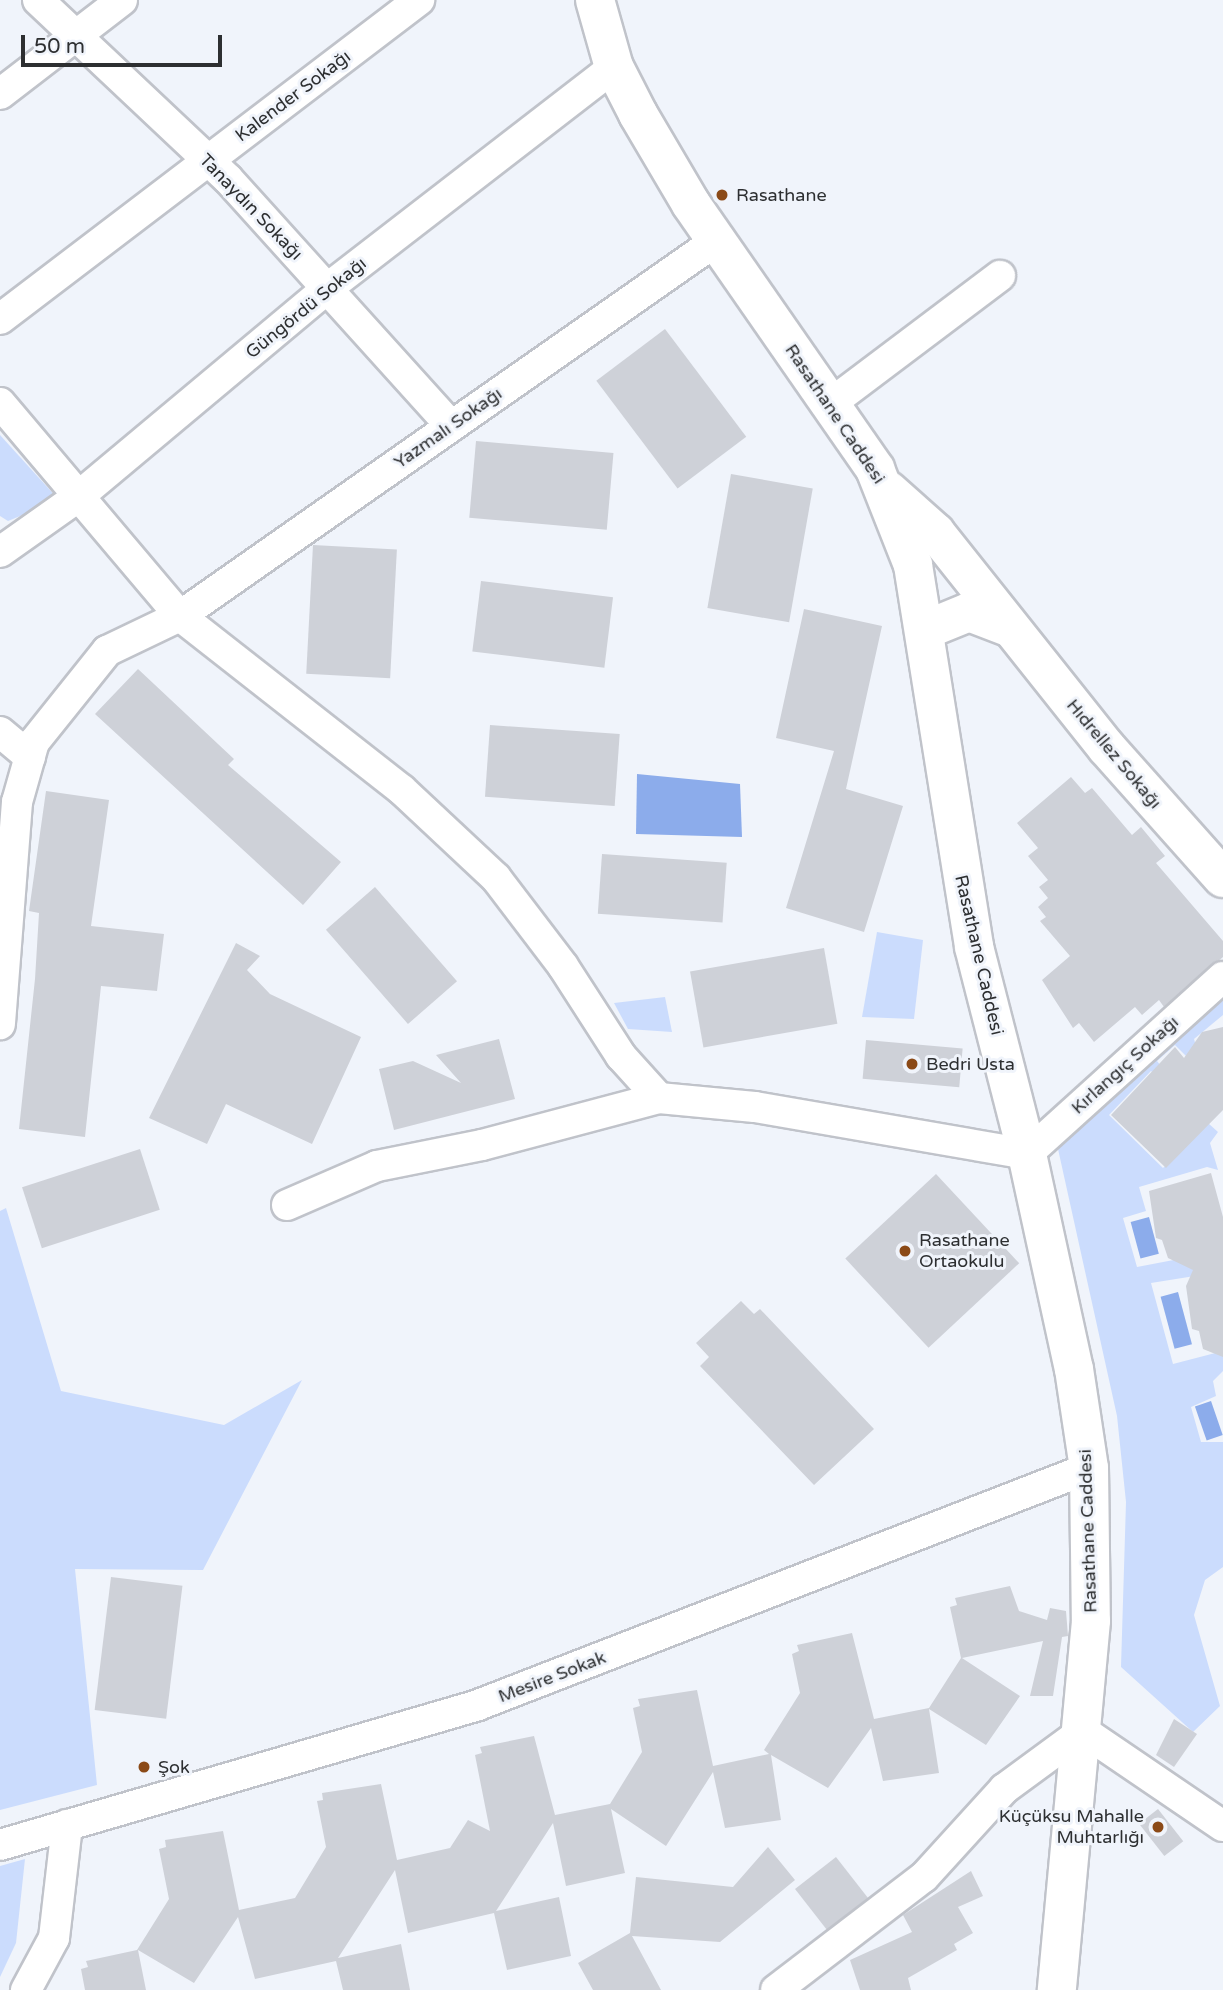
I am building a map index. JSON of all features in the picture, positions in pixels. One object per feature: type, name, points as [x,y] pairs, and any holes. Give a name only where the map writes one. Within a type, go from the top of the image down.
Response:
[{"type":"street","name":"Tanaydın Sokağı","points":[[38,0],[208,160],[328,288],[451,426]]},
{"type":"street","points":[[0,94],[122,0]]},
{"type":"street","name":"Kalender Sokağı","points":[[0,319],[419,0]]},
{"type":"street","name":"Rasathane Caddesi","points":[[595,0],[614,67],[716,241],[830,404],[884,487],[913,565],[974,947],[1027,1154],[1074,1369],[1089,1468],[1091,1621],[1083,1731],[1057,1990]]},
{"type":"street","name":"Güngördü Sokağı","points":[[0,552],[79,496],[328,288],[614,67]]},
{"type":"street","name":"Yazmalı Sokağı","points":[[0,1024],[16,802],[34,741],[107,651],[180,616],[716,241]]},
{"type":"street","points":[[830,404],[1000,276]]},
{"type":"street","points":[[0,403],[180,616],[401,790],[496,878],[621,1056],[659,1098]]},
{"type":"street","name":"Hıdrellez Sokağı","points":[[884,487],[935,532],[1008,627],[1223,878]]},
{"type":"street","name":"Hıdrellez Sokağı","points":[[925,630],[969,612],[1008,627]]},
{"type":"street","points":[[0,732],[30,757]]},
{"type":"street","name":"Kırlangıç Sokağı","points":[[1027,1154],[1223,977]]},
{"type":"street","points":[[287,1205],[377,1166],[482,1145],[659,1098],[755,1107],[1027,1154]]},
{"type":"street","name":"Mesire Sokak","points":[[0,1845],[478,1705],[1089,1468]]},
{"type":"street","points":[[776,1990],[925,1877],[1004,1789],[1083,1731],[1223,1826]]},
{"type":"street","points":[[26,1990],[54,1938],[67,1825]]},
{"type":"shaded area","points":[[0,435],[59,500],[8,521],[0,516]]},
{"type":"shaded area","points":[[877,932],[923,940],[914,1019],[862,1017]]},
{"type":"shaded area","points":[[665,997],[672,1032],[628,1029],[614,1003]]},
{"type":"shaded area","points":[[1223,1000],[1223,1015],[1194,1039],[1204,1074],[1175,1045],[1157,1061],[1182,1092],[1177,1096],[1151,1071],[1109,1115],[1163,1168],[1208,1123],[1218,1132],[1210,1143],[1218,1170],[1207,1167],[1139,1187],[1146,1211],[1123,1218],[1137,1267],[1184,1258],[1201,1275],[1151,1283],[1173,1364],[1223,1351],[1223,1371],[1213,1381],[1216,1396],[1191,1407],[1201,1442],[1223,1442],[1223,1567],[1205,1580],[1194,1615],[1220,1706],[1193,1732],[1121,1667],[1126,1502],[1117,1416],[1058,1149],[1077,1126]]},
{"type":"shaded area","points":[[6,1208],[61,1391],[224,1425],[302,1380],[203,1570],[75,1569],[97,1785],[0,1810],[0,1211]]},
{"type":"shaded area","points":[[25,1859],[16,1943],[0,1977],[0,1866]]},
{"type":"water","points":[[637,774],[740,784],[742,837],[636,834]]},
{"type":"water","points":[[1149,1217],[1159,1254],[1140,1259],[1131,1222]]},
{"type":"water","points":[[1178,1292],[1192,1344],[1175,1349],[1161,1297]]},
{"type":"water","points":[[1211,1401],[1223,1435],[1207,1441],[1195,1407]]},
{"type":"building","points":[[665,329],[746,437],[678,489],[596,381]]},
{"type":"building","points":[[476,441],[613,453],[607,530],[469,518]]},
{"type":"building","points":[[731,474],[813,488],[789,622],[707,608]]},
{"type":"building","points":[[313,545],[397,549],[390,678],[306,674]]},
{"type":"building","points":[[481,581],[613,597],[604,668],[472,651]]},
{"type":"building","points":[[804,609],[882,626],[846,789],[903,806],[864,932],[786,908],[834,751],[776,738]]},
{"type":"building","points":[[138,669],[234,759],[228,765],[341,862],[303,905],[95,714]]},
{"type":"building","points":[[490,725],[620,734],[615,806],[485,797]]},
{"type":"building","points":[[1071,777],[1085,793],[1092,788],[1132,835],[1141,827],[1165,856],[1156,863],[1223,941],[1223,957],[1164,1007],[1159,1000],[1142,1015],[1135,1007],[1094,1042],[1079,1023],[1073,1028],[1042,980],[1070,956],[1040,921],[1046,917],[1038,907],[1048,898],[1039,887],[1048,880],[1028,856],[1038,848],[1017,823]]},
{"type":"building","points":[[46,791],[109,800],[91,926],[164,934],[157,991],[101,986],[85,1137],[19,1129],[35,979],[39,913],[29,911]]},
{"type":"building","points":[[602,854],[727,863],[723,923],[598,914]]},
{"type":"building","points":[[375,887],[457,981],[408,1024],[326,930]]},
{"type":"building","points":[[236,943],[260,956],[247,970],[270,994],[361,1037],[312,1144],[226,1104],[207,1144],[149,1118]]},
{"type":"building","points":[[824,948],[837,1024],[703,1047],[690,972]]},
{"type":"building","points":[[1223,1027],[1223,1110],[1166,1168],[1111,1115],[1175,1047],[1184,1058],[1202,1032]]},
{"type":"building","points":[[499,1039],[515,1099],[394,1130],[379,1069],[413,1061],[461,1083],[436,1055]]},
{"type":"building","name":"Bedri Usta","points":[[866,1040],[963,1048],[959,1087],[863,1079]]},
{"type":"building","points":[[140,1149],[160,1210],[42,1248],[22,1187]]},
{"type":"building","points":[[1211,1173],[1223,1217],[1223,1357],[1203,1349],[1199,1331],[1192,1329],[1186,1286],[1193,1270],[1168,1258],[1162,1240],[1156,1238],[1149,1191]]},
{"type":"building","points":[[936,1174],[1019,1263],[929,1348],[845,1259]]},
{"type":"building","points":[[741,1301],[754,1314],[760,1309],[874,1429],[814,1485],[700,1366],[709,1357],[696,1343]]},
{"type":"building","points":[[111,1577],[182,1586],[166,1719],[95,1710]]},
{"type":"building","points":[[1010,1586],[1019,1611],[1047,1620],[1050,1608],[1066,1611],[1068,1636],[1062,1637],[1053,1696],[1030,1696],[1043,1641],[962,1658],[1020,1696],[986,1745],[929,1709],[939,1773],[883,1781],[871,1728],[828,1788],[771,1755],[781,1820],[725,1828],[713,1772],[666,1846],[611,1809],[625,1873],[566,1886],[553,1823],[496,1911],[559,1897],[571,1956],[507,1970],[494,1913],[408,1933],[395,1870],[338,1958],[401,1944],[410,1990],[343,1990],[336,1961],[255,1979],[238,1917],[194,1983],[138,1950],[146,1990],[85,1990],[81,1969],[88,1967],[86,1961],[137,1950],[169,1899],[159,1849],[166,1847],[165,1840],[223,1831],[239,1910],[295,1898],[326,1847],[317,1801],[323,1800],[322,1793],[381,1784],[397,1860],[450,1848],[468,1820],[490,1831],[475,1755],[482,1753],[480,1747],[534,1736],[555,1815],[610,1804],[642,1752],[633,1708],[640,1706],[638,1699],[697,1690],[713,1766],[769,1754],[764,1750],[800,1693],[792,1654],[799,1651],[797,1645],[852,1633],[874,1719],[929,1708],[961,1658],[950,1607],[957,1605],[955,1598]]},
{"type":"building","points":[[1174,1719],[1197,1734],[1174,1767],[1156,1755]]},
{"type":"building","points":[[1158,1809],[1183,1841],[1164,1856],[1139,1824]]},
{"type":"building","points":[[768,1847],[795,1880],[720,1942],[632,1936],[661,1990],[593,1990],[578,1963],[630,1933],[636,1877],[733,1887]]},
{"type":"building","points":[[836,1857],[868,1898],[827,1930],[795,1889]]},
{"type":"building","points":[[971,1871],[983,1896],[958,1907],[973,1933],[954,1944],[957,1950],[908,1978],[911,1990],[860,1990],[850,1960],[912,1932],[903,1915]]},
{"type":"place","name":"Rasathane","points":[[722,195]]},
{"type":"place","name":"Bedri Usta","points":[[912,1064]]},
{"type":"place","name":"Rasathane Ortaokulu","points":[[905,1251]]},
{"type":"place","name":"Şok","points":[[144,1767]]},
{"type":"place","name":"Küçüksu Mahalle Muhtarlığı","points":[[1158,1827]]}]
